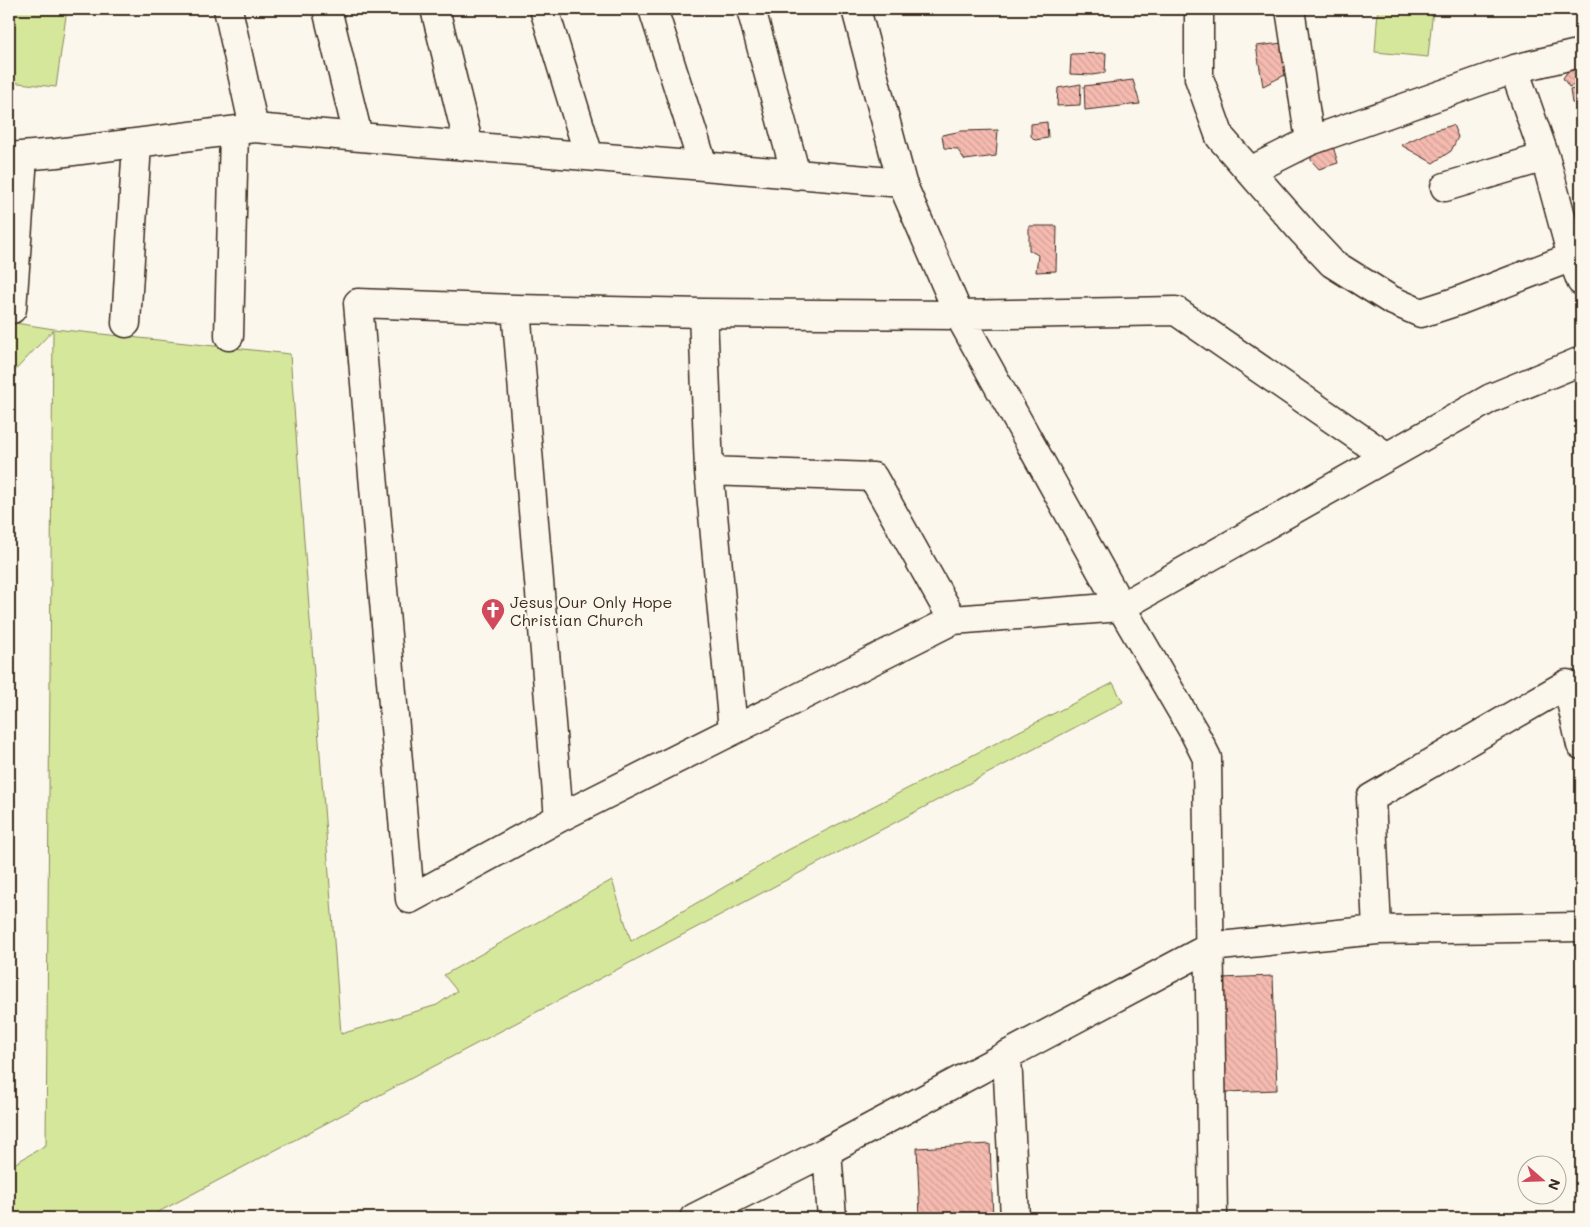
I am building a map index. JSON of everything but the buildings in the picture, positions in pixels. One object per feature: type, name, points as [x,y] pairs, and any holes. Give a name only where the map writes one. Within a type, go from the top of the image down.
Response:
[{"type":"street","points":[[228,9],[244,129],[229,336]]},
{"type":"street","points":[[327,9],[358,136]]},
{"type":"street","points":[[435,9],[468,146]]},
{"type":"street","points":[[544,9],[589,156]]},
{"type":"street","points":[[653,9],[703,165]]},
{"type":"street","points":[[751,9],[796,175]]},
{"type":"street","points":[[856,9],[902,182],[959,315],[1207,758],[1213,1218]]},
{"type":"street","points":[[1199,9],[1199,78],[1220,137],[1302,232],[1332,263],[1392,300],[1421,313],[1458,301],[1577,269],[1545,157],[1514,69]]},
{"type":"street","points":[[1290,9],[1310,141]]},
{"type":"street","points":[[1250,170],[1310,141],[1514,69],[1581,53]]},
{"type":"street","points":[[12,310],[16,157],[137,144],[244,129],[358,136],[703,165],[796,175],[902,182]]},
{"type":"street","points":[[126,323],[137,144]]},
{"type":"street","points":[[1445,187],[1545,157]]},
{"type":"street","points":[[1386,456],[1176,311],[959,315],[703,313],[358,303],[410,899],[559,818],[953,620],[1121,607],[1490,398],[1581,361]]},
{"type":"street","points":[[516,309],[559,818]]},
{"type":"street","points":[[703,313],[709,470],[733,730]]},
{"type":"street","points":[[709,470],[874,477],[953,620]]},
{"type":"street","points":[[1377,930],[1371,798],[1568,684],[1581,745]]},
{"type":"street","points":[[694,1218],[828,1151],[1210,947],[1377,930],[1581,927]]},
{"type":"street","points":[[1007,1056],[1015,1218]]},
{"type":"street","points":[[828,1151],[832,1218]]},
{"type":"green space","points":[[9,9],[67,9],[56,87],[9,82]]},
{"type":"green space","points":[[1378,9],[1433,9],[1428,57],[1375,52]]},
{"type":"green space","points":[[9,322],[54,329],[290,354],[341,1034],[437,1005],[457,991],[444,975],[612,880],[631,941],[788,850],[1113,683],[1123,702],[147,1218],[9,1218],[9,1167],[46,1145],[53,330],[9,377]]},
{"type":"place","name":"Jesus Our Only Hope Christian Church","points":[[493,631]]}]
